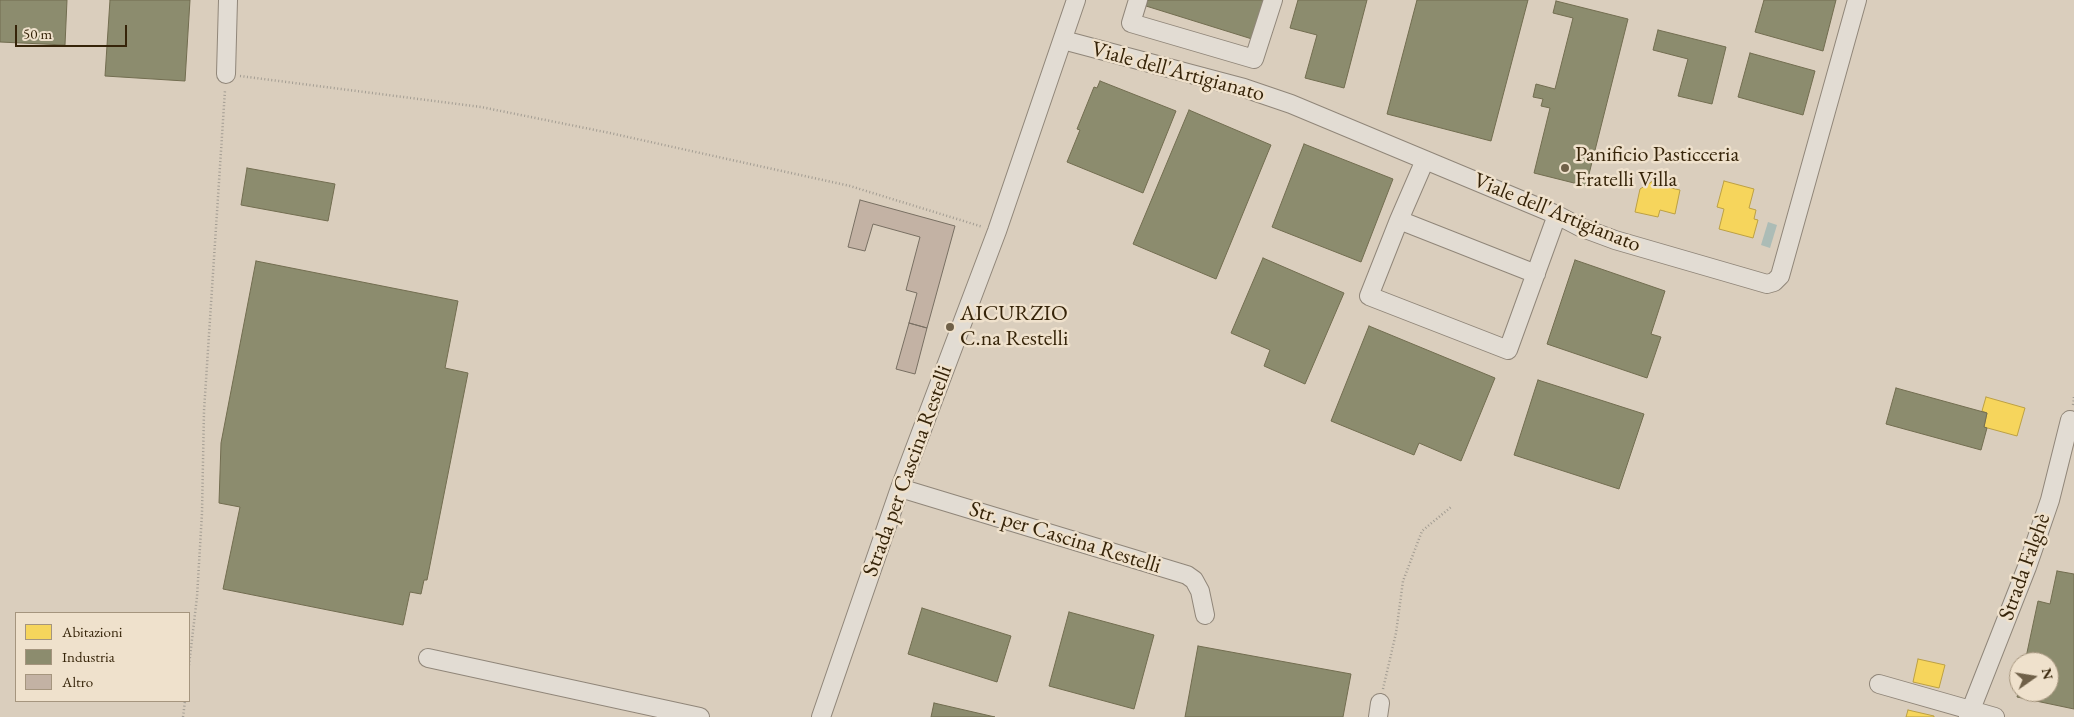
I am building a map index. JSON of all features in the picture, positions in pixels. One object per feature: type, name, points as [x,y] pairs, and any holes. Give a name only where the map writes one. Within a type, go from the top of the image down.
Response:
[{"type":"street","points":[[226,74],[228,0]]},
{"type":"street","name":"Strada per Cascina Restelli","points":[[821,717],[900,488],[997,231],[1076,0]]},
{"type":"street","points":[[1138,0],[1131,23],[1254,59],[1273,0]]},
{"type":"street","name":"Viale dell'Artigianato","points":[[1062,40],[1244,88],[1291,104],[1557,215],[1580,227],[1615,240],[1766,284],[1774,282],[1780,276],[1857,0]]},
{"type":"street","points":[[1425,160],[1398,220],[1369,296],[1508,350],[1557,215]]},
{"type":"street","points":[[1398,220],[1536,274]]},
{"type":"street","name":"Strada Falghè","points":[[1969,714],[2030,559],[2050,500],[2070,420]]},
{"type":"street","name":"Str. per Cascina Restelli","points":[[900,488],[1187,575],[1194,580],[1200,591],[1205,614]]},
{"type":"street","points":[[428,658],[700,717]]},
{"type":"street","points":[[1879,684],[1969,714],[1995,717]]},
{"type":"path","points":[[190,656],[197,597],[202,513],[204,411],[226,74],[481,107],[850,186],[997,231]]},
{"type":"path","points":[[1379,710],[1396,633],[1403,581],[1422,531],[1451,508]]},
{"type":"path","points":[[183,717],[185,702]]},
{"type":"shaded area","points":[[1768,222],[1777,225],[1770,248],[1761,245]]},
{"type":"building: Abitazioni","points":[[1656,179],[1668,181],[1671,188],[1680,190],[1675,214],[1660,210],[1658,217],[1635,212],[1640,189]]},
{"type":"building: Abitazioni","points":[[1724,181],[1754,189],[1749,208],[1756,210],[1754,219],[1758,220],[1753,238],[1719,229],[1724,209],[1717,207]]},
{"type":"building: Abitazioni","points":[[1986,397],[2025,408],[2017,436],[1984,427],[1987,413],[1982,411]]},
{"type":"building: Abitazioni","points":[[1918,659],[1945,665],[1939,688],[1913,682]]},
{"type":"building: Abitazioni","points":[[1908,710],[1934,716],[1934,717],[1906,717]]},
{"type":"building: Industria","points":[[0,0],[67,0],[65,45],[0,42]]},
{"type":"building: Industria","points":[[110,0],[190,0],[185,81],[105,76]]},
{"type":"building: Industria","points":[[1148,0],[1264,0],[1252,39],[1146,6]]},
{"type":"building: Industria","points":[[1298,0],[1367,0],[1344,88],[1305,78],[1317,35],[1290,28]]},
{"type":"building: Industria","points":[[1417,0],[1528,0],[1491,141],[1387,114]]},
{"type":"building: Industria","points":[[1764,0],[1836,0],[1823,51],[1755,32]]},
{"type":"building: Industria","points":[[1556,1],[1628,19],[1586,186],[1534,173],[1550,108],[1541,106],[1543,99],[1533,97],[1536,84],[1555,89],[1573,18],[1553,13]]},
{"type":"building: Industria","points":[[1658,30],[1726,47],[1712,104],[1678,96],[1688,59],[1653,50]]},
{"type":"building: Industria","points":[[1750,53],[1815,71],[1803,115],[1738,97]]},
{"type":"building: Industria","points":[[1100,81],[1176,111],[1143,193],[1067,162],[1080,130],[1077,129],[1094,87],[1097,88]]},
{"type":"building: Industria","points":[[1189,110],[1271,145],[1216,279],[1133,244]]},
{"type":"building: Industria","points":[[1304,144],[1393,179],[1361,262],[1272,227]]},
{"type":"building: Industria","points":[[247,168],[335,184],[328,221],[241,205]]},
{"type":"building: Industria","points":[[1263,258],[1344,293],[1305,384],[1264,366],[1270,350],[1231,333]]},
{"type":"building: Industria","points":[[1575,260],[1665,291],[1651,334],[1661,337],[1647,378],[1547,344]]},
{"type":"building: Industria","points":[[256,261],[458,301],[445,368],[468,373],[427,580],[424,580],[421,594],[410,592],[403,625],[223,589],[240,507],[219,503],[221,443]]},
{"type":"building: Industria","points":[[1369,326],[1495,378],[1461,461],[1419,443],[1414,455],[1331,421]]},
{"type":"building: Industria","points":[[1538,380],[1644,414],[1619,489],[1514,455]]},
{"type":"building: Industria","points":[[1896,388],[1987,413],[1984,427],[1987,428],[1981,450],[1886,424]]},
{"type":"building: Industria","points":[[2057,571],[2074,574],[2074,709],[2041,702],[2059,702],[2059,652],[2027,652],[2038,601],[2050,604]]},
{"type":"building: Industria","points":[[922,608],[1011,636],[997,682],[908,654]]},
{"type":"building: Industria","points":[[1069,612],[1154,635],[1134,709],[1049,686]]},
{"type":"building: Industria","points":[[1198,646],[1351,674],[1343,717],[1185,717]]},
{"type":"building: Industria","points":[[934,703],[995,717],[931,717]]},
{"type":"building: Altro","points":[[860,200],[955,226],[927,328],[909,323],[917,293],[906,290],[920,237],[873,224],[865,251],[848,247]]},
{"type":"building: Altro","points":[[909,323],[927,328],[915,374],[896,369]]},
{"type":"place","name":"Panificio Pasticceria Fratelli Villa","points":[[1565,168]]},
{"type":"place","name":"AICURZIO C.na Restelli","points":[[950,327]]}]
